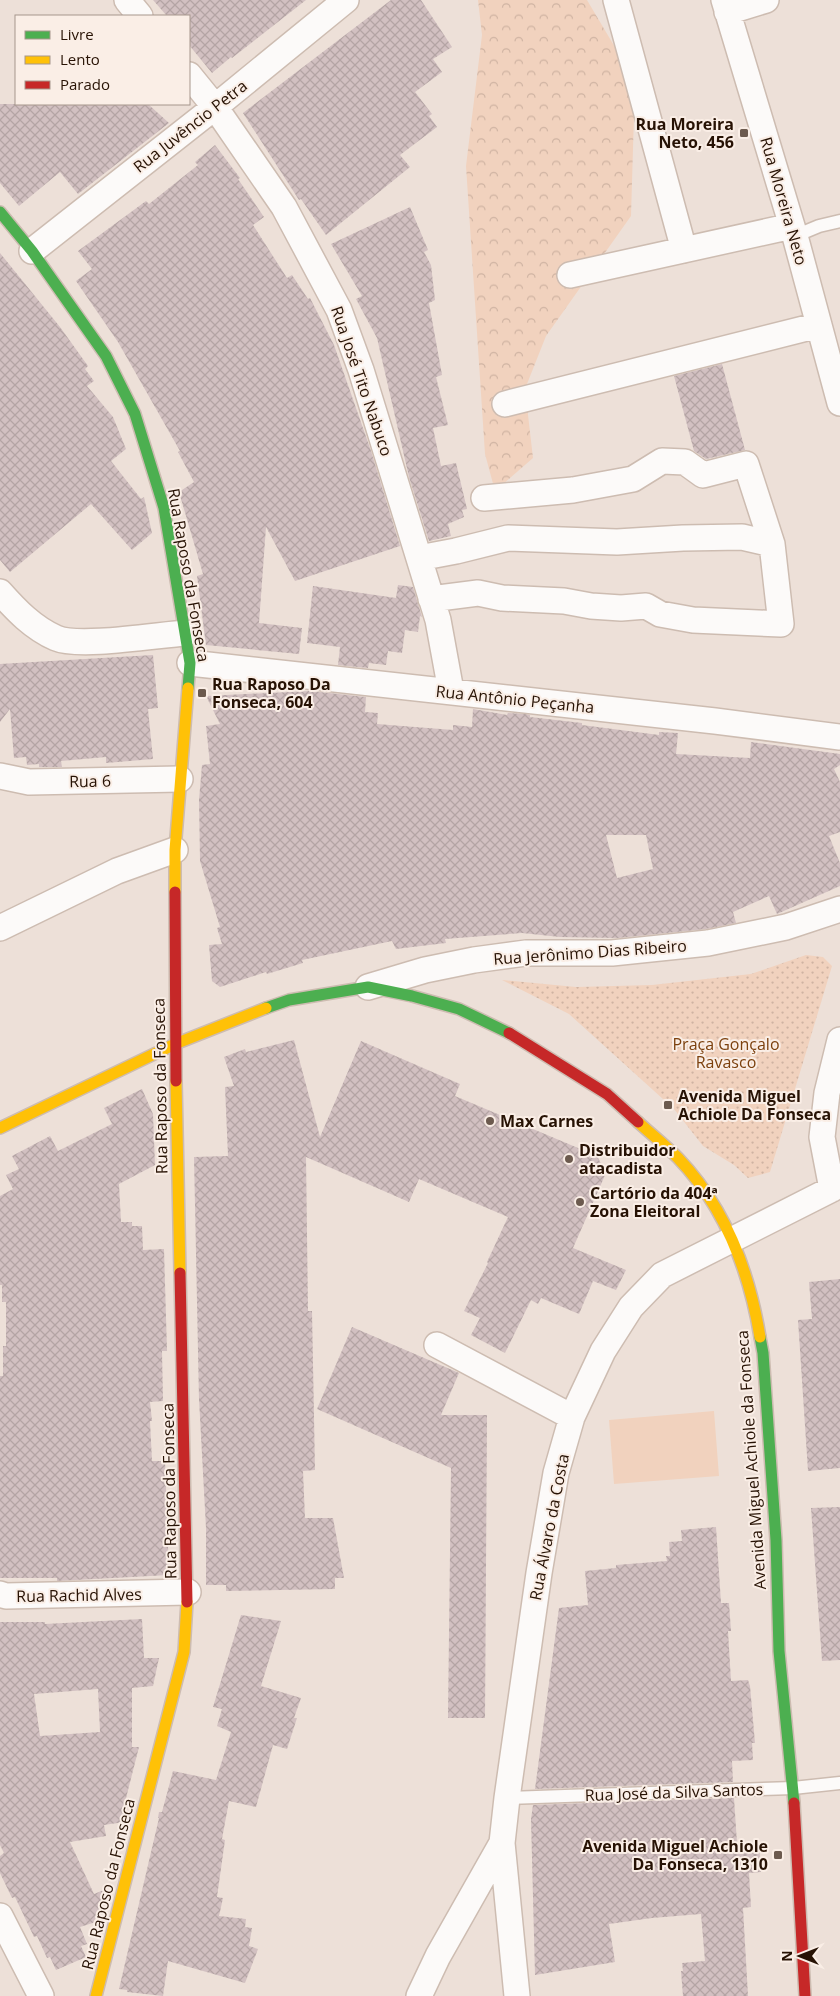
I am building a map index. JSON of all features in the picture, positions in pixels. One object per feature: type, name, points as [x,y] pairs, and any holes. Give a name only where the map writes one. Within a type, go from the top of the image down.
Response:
[{"type":"street","points":[[127,0],[139,15]]},
{"type":"street","name":"Rua Juvêncio Petra","points":[[32,251],[215,107],[346,0]]},
{"type":"street","points":[[616,0],[684,250]]},
{"type":"street","points":[[726,6],[766,0]]},
{"type":"street","name":"Rua Moreira Neto","points":[[726,6],[794,231],[840,403]]},
{"type":"street","name":"Rua José Tito Nabuco","points":[[190,76],[215,107],[284,208],[339,310],[361,370],[438,620],[451,691]]},
{"type":"street","name":"Rua Raposo da Fonseca","points":[[0,212],[32,251],[106,356],[135,414],[164,508],[190,663],[175,850],[175,1044],[188,1592],[184,1652],[96,1996]]},
{"type":"street","points":[[570,275],[684,250],[794,231]]},
{"type":"street","points":[[505,404],[819,325]]},
{"type":"street","points":[[431,599],[478,593],[502,598],[564,601],[591,606],[621,608],[646,606],[660,614],[693,620],[781,624],[772,544],[746,464],[703,474],[685,462],[662,461],[633,479],[573,490],[484,498]]},
{"type":"street","points":[[419,558],[508,538],[617,542],[742,537],[772,544]]},
{"type":"street","points":[[0,592],[34,626],[57,639],[83,642],[186,633]]},
{"type":"street","name":"Rua Antônio Peçanha","points":[[190,663],[715,721],[840,737]]},
{"type":"street","name":"Rua 6","points":[[0,776],[29,782],[180,779]]},
{"type":"street","points":[[0,928],[117,871],[175,850]]},
{"type":"street","name":"Rua Jerônimo Dias Ribeiro","points":[[368,987],[425,970],[482,959],[526,954],[612,954],[708,943],[786,927],[840,909]]},
{"type":"street","name":"Avenida Miguel Achiole da Fonseca","points":[[0,1128],[175,1044],[289,1000],[368,987],[412,996],[458,1009],[516,1037],[607,1094],[678,1158],[710,1198],[733,1240],[747,1275],[763,1353],[776,1540],[779,1651],[793,1788],[804,1996]]},
{"type":"street","points":[[836,1192],[822,1137],[826,1093],[840,1040]]},
{"type":"street","name":"Rua Álvaro da Costa","points":[[517,1996],[502,1843],[539,1572],[556,1472],[572,1417],[603,1351],[631,1307],[662,1275],[836,1192]]},
{"type":"street","points":[[437,1345],[572,1417]]},
{"type":"street","name":"Rua Rachid Alves","points":[[0,1594],[6,1596],[188,1592]]},
{"type":"street","points":[[419,1996],[438,1956],[502,1843]]},
{"type":"street","points":[[0,1916],[42,1996]]},
{"type":"lane","points":[[794,231],[840,221]]},
{"type":"lane","name":"Rua José da Silva Santos","points":[[507,1798],[793,1788],[840,1783]]},
{"type":"green space","points":[[478,0],[587,0],[635,81],[631,216],[546,336],[525,389],[533,458],[495,491],[485,454],[466,166],[482,35]]},
{"type":"green space","name":"Praça Gonçalo Ravasco","points":[[806,955],[823,957],[832,966],[770,1172],[748,1178],[734,1165],[703,1146],[674,1109],[569,1014],[502,980],[576,987],[652,985],[751,974]]},
{"type":"green space","points":[[714,1411],[719,1476],[614,1484],[609,1420]]},
{"type":"building","points":[[153,0],[306,0],[212,73],[190,46],[190,15],[166,15]]},
{"type":"building","points":[[391,0],[421,0],[452,47],[433,59],[442,72],[415,92],[432,114],[429,116],[437,127],[400,155],[410,167],[326,235],[301,199],[299,200],[243,113]]},
{"type":"building","points":[[0,104],[149,105],[169,123],[78,194],[60,172],[19,206],[0,183]]},
{"type":"building","points":[[215,145],[240,178],[238,179],[264,217],[253,225],[287,278],[292,275],[308,299],[310,298],[334,345],[371,451],[400,546],[295,581],[266,527],[259,623],[302,628],[299,654],[206,645],[197,576],[203,574],[179,492],[194,482],[178,452],[180,451],[118,342],[76,281],[92,269],[78,251],[146,201],[149,204],[198,165],[195,162]]},
{"type":"building","points":[[410,207],[428,250],[424,252],[431,265],[435,300],[429,303],[442,375],[436,377],[448,425],[433,428],[441,466],[456,463],[467,509],[462,510],[464,517],[448,524],[451,536],[429,541],[409,477],[377,338],[356,299],[362,296],[331,244]]},
{"type":"building","points":[[0,253],[60,327],[88,366],[85,369],[94,381],[87,386],[113,417],[126,449],[111,461],[141,499],[144,497],[152,533],[132,550],[91,504],[10,572],[0,560]]},
{"type":"building","points":[[722,364],[745,450],[706,459],[694,451],[674,376]]},
{"type":"building","points":[[398,585],[413,587],[422,617],[420,616],[418,632],[405,630],[402,653],[388,651],[386,665],[369,663],[368,668],[338,665],[340,647],[307,643],[313,586],[396,598]]},
{"type":"building","points":[[153,655],[158,708],[148,709],[153,759],[106,763],[106,757],[61,761],[62,767],[39,767],[39,764],[27,765],[26,757],[14,758],[10,709],[0,722],[0,664]]},
{"type":"building","points":[[310,691],[366,697],[365,712],[378,713],[377,724],[453,730],[453,725],[472,727],[473,709],[507,715],[508,713],[525,714],[530,715],[530,717],[659,735],[659,732],[678,733],[676,754],[750,758],[751,742],[840,754],[840,765],[834,769],[840,782],[840,832],[829,836],[840,863],[840,886],[777,914],[769,896],[733,912],[736,923],[706,929],[618,938],[560,937],[522,933],[445,939],[446,943],[396,949],[392,941],[302,960],[303,963],[267,974],[266,972],[220,987],[212,981],[209,945],[222,944],[217,928],[220,927],[200,861],[199,800],[202,765],[210,764],[206,726],[220,724],[206,696]],"holes":[[[606,835],[646,835],[653,869],[617,878]]]},
{"type":"building","points":[[294,1040],[320,1137],[361,1041],[460,1084],[455,1096],[597,1156],[606,1173],[573,1248],[626,1270],[616,1290],[593,1281],[579,1314],[541,1298],[538,1304],[531,1300],[505,1353],[471,1335],[480,1318],[464,1311],[508,1217],[419,1179],[409,1202],[306,1157],[308,1311],[312,1311],[315,1470],[303,1471],[305,1518],[333,1518],[344,1578],[335,1578],[335,1589],[226,1591],[226,1585],[206,1585],[206,1528],[199,1399],[194,1157],[228,1156],[225,1087],[234,1086],[224,1057],[245,1049],[246,1052]]},
{"type":"building","points":[[142,1089],[153,1114],[155,1165],[119,1184],[121,1222],[132,1222],[132,1226],[142,1226],[143,1250],[164,1249],[167,1351],[162,1351],[163,1401],[150,1402],[152,1421],[150,1421],[152,1461],[165,1461],[169,1575],[57,1581],[57,1578],[0,1578],[0,1376],[3,1376],[3,1346],[6,1346],[6,1302],[2,1302],[2,1285],[0,1285],[0,1196],[13,1189],[6,1175],[19,1169],[12,1156],[50,1136],[58,1151],[112,1124],[104,1108]]},
{"type":"building","points":[[840,1279],[840,1468],[808,1471],[798,1320],[812,1319],[809,1282]]},
{"type":"building","points":[[352,1327],[459,1373],[441,1415],[487,1415],[485,1718],[448,1718],[451,1468],[317,1409]]},
{"type":"building","points":[[840,1507],[840,1660],[822,1661],[811,1508]]},
{"type":"building","points":[[716,1527],[721,1603],[729,1603],[731,1631],[728,1631],[731,1681],[748,1680],[750,1686],[755,1743],[752,1743],[753,1760],[732,1761],[733,1782],[535,1789],[559,1608],[588,1605],[585,1571],[616,1568],[616,1565],[667,1561],[666,1556],[670,1556],[669,1542],[682,1541],[681,1530]]},
{"type":"building","points":[[241,1615],[281,1621],[261,1686],[301,1698],[287,1749],[273,1745],[256,1807],[229,1801],[222,1839],[225,1840],[217,1897],[223,1898],[219,1916],[246,1919],[245,1927],[252,1928],[249,1946],[258,1949],[245,1983],[168,1961],[163,1996],[127,1992],[127,1990],[119,1989],[159,1812],[162,1812],[173,1771],[216,1780],[231,1732],[217,1726],[222,1709],[213,1707]]},
{"type":"building","points":[[142,1619],[144,1658],[159,1658],[153,1686],[132,1688],[132,1747],[139,1747],[124,1806],[128,1806],[124,1822],[104,1825],[106,1836],[70,1842],[94,1894],[104,1890],[104,1900],[99,1921],[80,1927],[87,1944],[81,1946],[86,1957],[56,1970],[50,1957],[47,1958],[37,1936],[34,1937],[15,1897],[12,1898],[0,1873],[0,1856],[4,1853],[0,1845],[0,1622],[45,1622],[45,1624]],"holes":[[[98,1689],[100,1732],[40,1736],[34,1694]]]},
{"type":"building","points":[[734,1798],[737,1843],[739,1846],[759,1844],[761,1872],[749,1873],[751,1907],[743,1908],[748,1996],[683,1996],[682,1963],[705,1961],[701,1914],[609,1924],[615,1962],[535,1975],[531,1819],[533,1805]]},
{"type":"traffic: fast","points":[[0,212],[32,251],[106,356],[135,414],[164,508],[190,663],[188,688]]},
{"type":"traffic: fast","points":[[266,1008],[289,1000],[368,987],[412,996],[459,1009],[509,1033]]},
{"type":"traffic: fast","points":[[760,1337],[763,1353],[776,1540],[779,1651],[794,1803]]},
{"type":"traffic: slow","points":[[175,892],[175,850],[188,688]]},
{"type":"traffic: slow","points":[[0,1128],[175,1044],[266,1008]]},
{"type":"traffic: slow","points":[[176,1081],[180,1273]]},
{"type":"traffic: slow","points":[[638,1122],[673,1153],[695,1177],[722,1219],[742,1264],[760,1337]]},
{"type":"traffic: slow","points":[[96,1996],[184,1652],[187,1602]]},
{"type":"traffic: jam","points":[[175,892],[176,1081]]},
{"type":"traffic: jam","points":[[509,1033],[607,1094],[638,1122]]},
{"type":"traffic: jam","points":[[180,1273],[187,1602]]},
{"type":"traffic: jam","points":[[794,1803],[805,1996]]},
{"type":"place","name":"Rua Moreira Neto, 456","points":[[744,133]]},
{"type":"place","name":"Rua Raposo Da Fonseca, 604","points":[[202,693]]},
{"type":"place","name":"Avenida Miguel Achiole Da Fonseca","points":[[668,1105]]},
{"type":"place","name":"Max Carnes","points":[[490,1121]]},
{"type":"place","name":"Distribuidor atacadista","points":[[569,1159]]},
{"type":"place","name":"Cartório da 404ª Zona Eleitoral","points":[[580,1202]]},
{"type":"place","name":"Avenida Miguel Achiole Da Fonseca, 1310","points":[[778,1855]]}]
